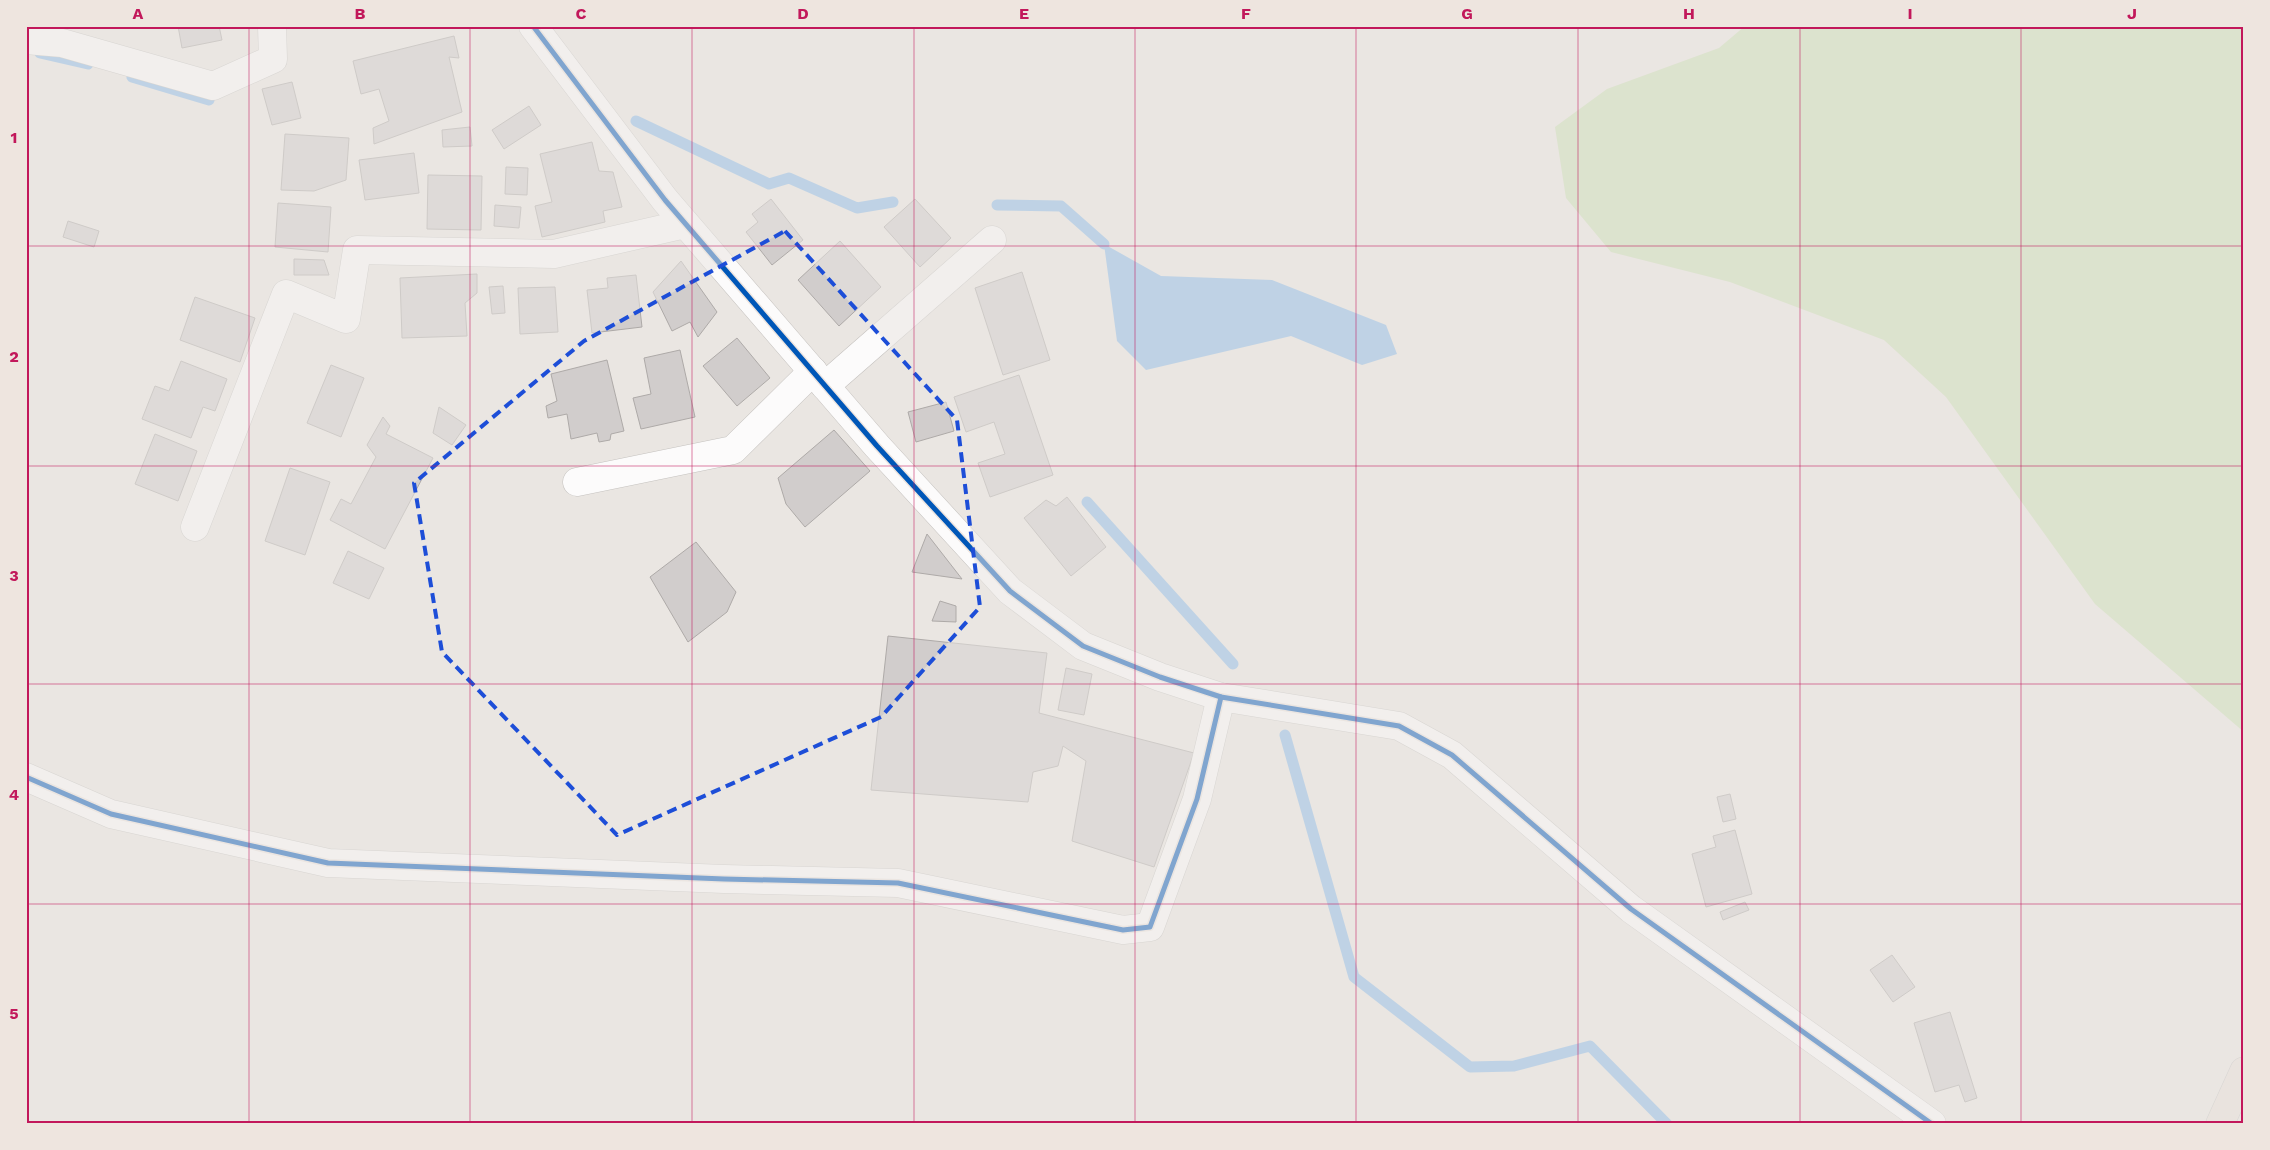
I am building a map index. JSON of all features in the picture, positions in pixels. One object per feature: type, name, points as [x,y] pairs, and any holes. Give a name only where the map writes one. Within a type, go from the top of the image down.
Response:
[{"type":"highway","points":[[2220,1124],[2244,1072]]},
{"type":"street","points":[[26,40],[62,43],[213,86],[273,59],[272,26]]},
{"type":"street","points":[[533,26],[685,224],[926,501],[1010,591],[1083,646],[1160,677],[1221,697],[1399,726],[1452,755],[1631,909],[1932,1124]]},
{"type":"street","points":[[195,527],[286,294],[346,319],[357,250],[554,254],[685,224]]},
{"type":"street","points":[[577,482],[733,450],[992,240]]},
{"type":"street","points":[[26,777],[111,814],[328,863],[724,879],[898,882],[1123,930],[1150,927],[1197,799],[1221,697]]},
{"type":"highlighted area","points":[[785,231],[957,420],[980,607],[881,717],[617,835],[442,652],[414,483],[584,341]]},
{"type":"green space","points":[[1745,26],[2244,26],[2244,732],[2095,604],[1946,397],[1884,340],[1730,282],[1611,252],[1566,198],[1555,127],[1607,89],[1719,48]]},
{"type":"water","points":[[1104,244],[1161,276],[1272,280],[1386,325],[1397,354],[1362,365],[1291,336],[1146,370],[1117,341]]},
{"type":"building","points":[[178,26],[219,26],[222,40],[182,48]]},
{"type":"building","points":[[454,36],[459,58],[449,57],[462,112],[374,144],[373,128],[389,121],[379,89],[361,94],[353,61]]},
{"type":"building","points":[[292,82],[301,118],[272,125],[262,89]]},
{"type":"building","points":[[529,106],[541,125],[504,149],[492,130]]},
{"type":"building","points":[[470,127],[472,146],[443,147],[442,130]]},
{"type":"building","points":[[285,134],[349,138],[346,180],[314,191],[281,190]]},
{"type":"building","points":[[592,142],[599,171],[613,172],[622,207],[603,211],[605,222],[542,237],[535,206],[552,202],[540,154]]},
{"type":"building","points":[[414,153],[419,193],[365,200],[359,160]]},
{"type":"building","points":[[506,167],[528,168],[527,195],[505,194]]},
{"type":"building","points":[[428,175],[482,176],[481,230],[427,229]]},
{"type":"building","points":[[771,199],[803,240],[772,265],[746,232],[758,222],[752,214]]},
{"type":"building","points":[[915,199],[951,238],[920,267],[884,227]]},
{"type":"building","points":[[278,203],[331,207],[328,252],[275,247]]},
{"type":"building","points":[[495,205],[521,207],[519,228],[494,226]]},
{"type":"building","points":[[68,221],[99,231],[94,247],[63,237]]},
{"type":"building","points":[[840,241],[881,287],[839,326],[798,280]]},
{"type":"building","points":[[294,259],[324,260],[329,275],[294,275]]},
{"type":"building","points":[[681,261],[717,312],[698,337],[690,322],[672,331],[653,292]]},
{"type":"building","points":[[1022,272],[1050,360],[1003,375],[975,288]]},
{"type":"building","points":[[477,274],[477,293],[465,303],[467,336],[402,338],[400,278]]},
{"type":"building","points":[[636,275],[642,327],[592,333],[587,290],[608,288],[607,278]]},
{"type":"building","points":[[503,286],[505,313],[492,314],[489,287]]},
{"type":"building","points":[[555,287],[558,332],[520,334],[518,288]]},
{"type":"building","points":[[195,297],[255,318],[240,362],[180,340]]},
{"type":"building","points":[[737,338],[770,378],[737,406],[703,366]]},
{"type":"building","points":[[680,350],[695,417],[641,429],[633,398],[651,394],[644,358]]},
{"type":"building","points":[[607,360],[624,431],[611,434],[610,440],[599,442],[597,433],[571,439],[567,414],[548,418],[546,406],[557,401],[551,374]]},
{"type":"building","points":[[181,361],[227,379],[215,411],[203,407],[191,438],[142,419],[155,386],[169,391]]},
{"type":"building","points":[[331,365],[364,378],[341,437],[307,423]]},
{"type":"building","points":[[1019,375],[1053,475],[990,497],[978,463],[1005,454],[994,422],[966,432],[954,397]]},
{"type":"building","points":[[946,402],[954,431],[916,442],[908,412]]},
{"type":"building","points":[[439,407],[466,425],[452,445],[433,433]]},
{"type":"building","points":[[383,417],[390,426],[386,434],[433,458],[385,549],[330,520],[341,499],[351,504],[376,457],[367,445]]},
{"type":"building","points":[[834,430],[870,471],[805,527],[786,504],[778,478]]},
{"type":"building","points":[[155,434],[197,451],[178,501],[135,484]]},
{"type":"building","points":[[290,468],[330,482],[305,555],[265,541]]},
{"type":"building","points":[[1067,497],[1106,547],[1071,576],[1024,518],[1046,500],[1056,506]]},
{"type":"building","points":[[927,534],[962,579],[912,572]]},
{"type":"building","points":[[696,542],[736,592],[727,612],[688,642],[650,577]]},
{"type":"building","points":[[348,551],[384,568],[369,599],[333,583]]},
{"type":"building","points":[[940,601],[956,606],[956,622],[932,621]]},
{"type":"building","points":[[888,636],[1047,653],[1039,713],[1194,753],[1154,867],[1072,841],[1086,761],[1063,746],[1058,766],[1033,772],[1028,802],[871,790]]},
{"type":"building","points":[[1066,668],[1092,674],[1084,715],[1058,710]]},
{"type":"building","points":[[1730,794],[1736,819],[1723,822],[1717,797]]},
{"type":"building","points":[[1735,830],[1752,894],[1706,907],[1692,854],[1716,847],[1713,836]]},
{"type":"building","points":[[1745,902],[1749,910],[1723,920],[1720,912]]},
{"type":"building","points":[[1892,955],[1915,987],[1893,1002],[1870,970]]},
{"type":"building","points":[[1950,1012],[1977,1098],[1965,1102],[1959,1085],[1935,1092],[1914,1023]]},
{"type":"waterway","points":[[40,53],[88,64]]},
{"type":"waterway","points":[[132,77],[209,100]]},
{"type":"waterway","points":[[636,121],[769,184],[789,178],[857,208],[893,202]]},
{"type":"waterway","points":[[997,205],[1061,206],[1104,244]]},
{"type":"waterway","points":[[1087,502],[1233,664]]},
{"type":"waterway","points":[[1285,735],[1354,977],[1470,1067],[1514,1066],[1590,1046],[1667,1124]]},
{"type":"cycle path","points":[[533,26],[665,200],[877,446],[1010,591],[1083,646],[1160,677],[1221,697],[1399,726],[1452,755],[1631,909],[1932,1124]]},
{"type":"cycle path","points":[[26,777],[111,814],[328,863],[724,879],[898,883],[1123,930],[1150,927],[1197,799],[1221,697]]}]
